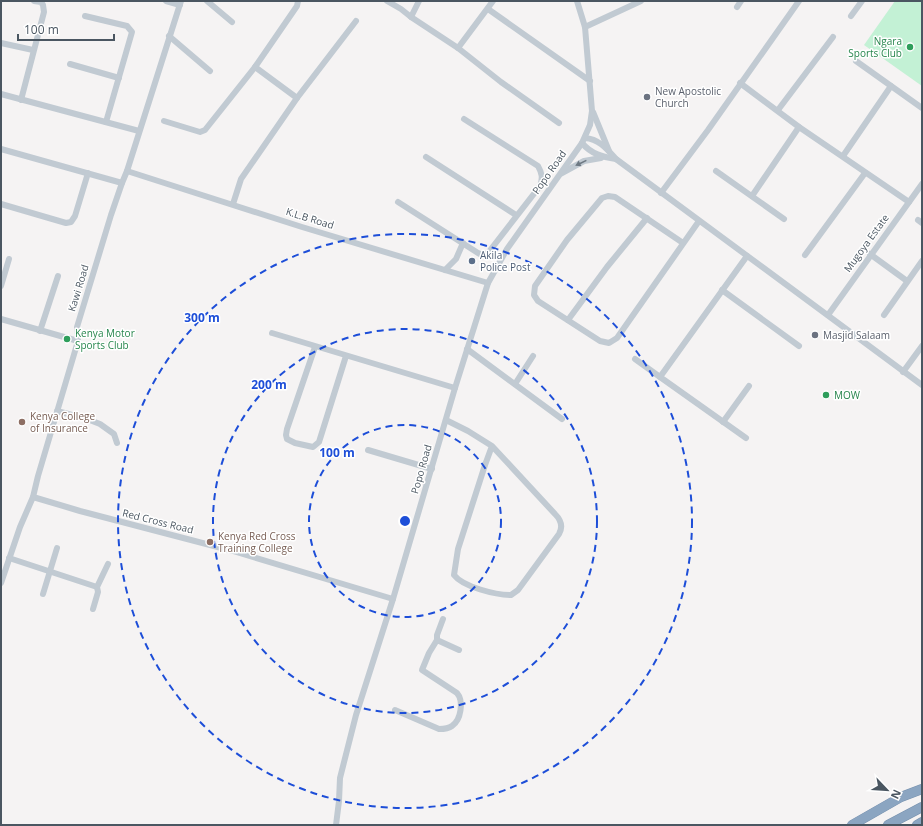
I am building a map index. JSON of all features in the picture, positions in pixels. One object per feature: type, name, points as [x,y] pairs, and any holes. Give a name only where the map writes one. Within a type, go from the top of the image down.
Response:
[{"type":"highway","points":[[852,825],[901,797],[922,789]]},
{"type":"highway","points":[[888,825],[922,807]]},
{"type":"highway","points":[[917,825],[922,822]]},
{"type":"street","points":[[21,100],[44,12],[44,6],[41,2],[34,1]]},
{"type":"street","points":[[166,1],[180,3]]},
{"type":"street","points":[[207,1],[232,22]]},
{"type":"street","points":[[164,121],[200,132],[205,130],[254,67],[297,6],[298,1]]},
{"type":"street","points":[[387,1],[402,9],[411,17],[458,48],[501,82],[559,123]]},
{"type":"street","points":[[411,17],[419,1]]},
{"type":"street","points":[[458,48],[493,1]]},
{"type":"street","points":[[577,1],[585,27],[592,109],[609,151]]},
{"type":"street","points":[[585,27],[641,1]]},
{"type":"street","points":[[737,7],[741,1]]},
{"type":"street","points":[[661,193],[708,130],[799,1]]},
{"type":"street","points":[[851,16],[862,1]]},
{"type":"street","name":"Kawi Road","points":[[1,583],[20,527],[33,497],[78,341],[77,327],[180,3]]},
{"type":"street","points":[[488,9],[590,81]]},
{"type":"street","points":[[85,16],[127,26],[132,32],[106,122]]},
{"type":"street","points":[[233,204],[241,180],[298,98],[356,21]]},
{"type":"street","points":[[169,36],[210,71]]},
{"type":"street","points":[[778,110],[833,37]]},
{"type":"street","points":[[1,42],[33,50]]},
{"type":"street","points":[[856,61],[922,108]]},
{"type":"street","points":[[70,64],[119,78]]},
{"type":"street","points":[[254,67],[298,98]]},
{"type":"street","points":[[740,83],[799,127],[909,202]]},
{"type":"street","points":[[843,156],[892,86]]},
{"type":"street","points":[[1,94],[139,131]]},
{"type":"street","name":"Popo Road","points":[[336,825],[340,778],[356,715],[393,599],[455,388],[488,283],[507,249],[584,141],[590,125],[592,109]]},
{"type":"street","points":[[398,202],[478,253],[485,255],[540,186],[542,173],[538,166],[464,119]]},
{"type":"street","points":[[752,196],[799,127]]},
{"type":"street","points":[[605,158],[588,150],[584,141],[599,142],[616,159],[661,193],[828,314],[922,385]]},
{"type":"street","points":[[1,149],[122,183]]},
{"type":"street","points":[[426,157],[516,215]]},
{"type":"street","points":[[559,176],[584,161],[596,158],[616,159]]},
{"type":"street","name":"K.L.B Road","points":[[127,171],[488,283]]},
{"type":"street","points":[[716,171],[784,219]]},
{"type":"street","points":[[1,204],[66,223],[71,222],[75,216],[88,173]]},
{"type":"street","points":[[805,255],[865,173]]},
{"type":"street","name":"Mugoya Estate","points":[[828,314],[922,184]]},
{"type":"street","points":[[683,243],[615,197],[608,196],[602,198],[567,240],[535,286],[534,295],[538,301],[600,341],[609,343],[614,341],[699,221]]},
{"type":"street","points":[[568,320],[607,267],[647,218]]},
{"type":"street","points":[[445,270],[456,258],[463,243]]},
{"type":"street","points":[[870,254],[907,282]]},
{"type":"street","points":[[660,377],[747,256]]},
{"type":"street","points":[[1,286],[10,259]]},
{"type":"street","points":[[884,315],[922,261]]},
{"type":"street","points":[[40,331],[58,276]]},
{"type":"street","points":[[722,290],[799,346]]},
{"type":"street","points":[[1,319],[78,341]]},
{"type":"street","points":[[272,333],[455,388]]},
{"type":"street","points":[[903,372],[922,346]]},
{"type":"street","points":[[315,347],[287,429],[286,435],[288,439],[295,443],[313,447],[319,442],[346,356]]},
{"type":"street","points":[[467,350],[562,419]]},
{"type":"street","points":[[515,384],[533,356]]},
{"type":"street","points":[[635,358],[746,438]]},
{"type":"street","points":[[723,422],[749,386]]},
{"type":"street","points":[[57,411],[100,424],[114,434],[116,444]]},
{"type":"street","points":[[446,420],[468,431],[492,446],[559,518],[561,524],[560,532],[518,590],[511,595],[494,593],[472,586],[460,581],[454,575],[458,549],[492,446]]},
{"type":"street","points":[[368,450],[432,468]]},
{"type":"street","name":"Red Cross Road","points":[[33,497],[80,511],[233,551],[393,599]]},
{"type":"street","points":[[43,594],[57,548]]},
{"type":"street","points":[[9,558],[97,587]]},
{"type":"street","points":[[93,609],[98,592],[97,587],[108,564]]},
{"type":"street","points":[[394,710],[439,729],[445,729],[452,726],[456,722],[462,706],[460,697],[457,693],[422,670],[429,653],[437,640],[437,635],[443,619]]},
{"type":"street","points":[[437,640],[460,650]]},
{"type":"green space","points":[[895,1],[922,1],[922,86],[864,45]]},
{"type":"place","name":"Ngara Sports Club","points":[[910,47]]},
{"type":"place","name":"New Apostolic Church","points":[[647,97]]},
{"type":"place","name":"Akila Police Post","points":[[472,261]]},
{"type":"place","name":"Masjid Salaam","points":[[815,335]]},
{"type":"place","name":"Kenya Motor Sports Club","points":[[67,339]]},
{"type":"place","name":"MOW","points":[[826,395]]},
{"type":"place","name":"Kenya College of Insurance","points":[[22,422]]},
{"type":"place","name":"Kenya Red Cross Training College","points":[[210,542]]}]
